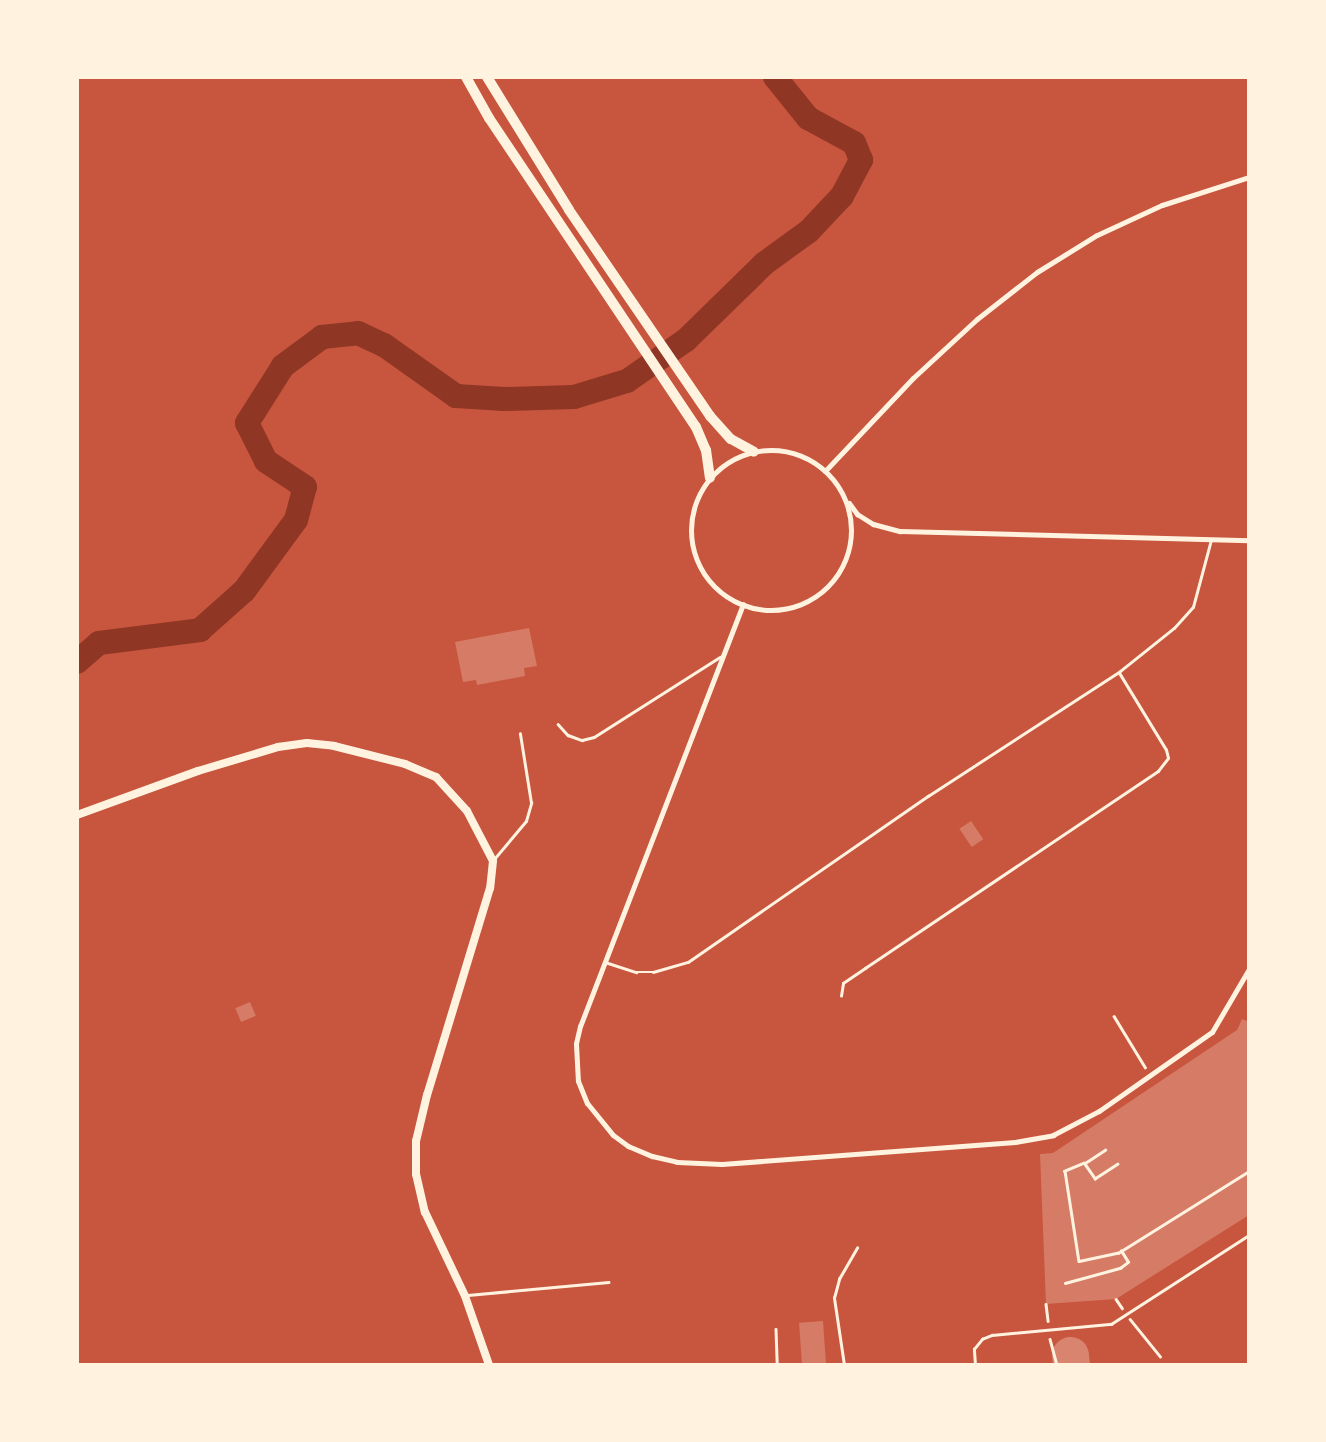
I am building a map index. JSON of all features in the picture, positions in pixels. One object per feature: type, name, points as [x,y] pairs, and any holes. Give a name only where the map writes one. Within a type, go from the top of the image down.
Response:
[{"type":"highway","points":[[466,77],[489,118],[696,427],[706,450],[710,478]]},
{"type":"highway","points":[[487,77],[615,278],[710,416],[731,439],[754,452]]},
{"type":"main road","points":[[77,815],[198,771],[278,747],[307,743],[334,746],[405,764],[436,777],[467,811],[493,861],[490,888],[427,1095],[416,1140],[416,1174],[425,1212],[465,1296],[489,1365]]},
{"type":"street","points":[[825,471],[914,378],[977,319],[1037,272],[1097,235],[1162,205],[1249,177]]},
{"type":"street","points":[[843,495],[848,509],[851,537],[844,563],[829,587],[806,603],[793,608],[765,610],[743,604],[730,599],[712,584],[699,565],[692,543],[691,519],[698,497],[710,478],[730,461],[754,452],[792,453],[825,471],[843,495],[857,514],[873,524],[900,531],[1249,540]]},
{"type":"street","points":[[743,604],[576,1044],[578,1082],[587,1103],[613,1135],[628,1146],[677,1162],[722,1164],[1015,1142],[1060,1132],[1151,1077],[1212,1032],[1249,969]]},
{"type":"lane","points":[[605,962],[636,972],[653,972],[688,961],[928,796],[1119,672],[1174,628],[1193,607],[1211,539]]},
{"type":"lane","points":[[558,724],[568,735],[582,740],[594,737],[723,655]]},
{"type":"lane","points":[[841,996],[843,983],[1158,771],[1168,758],[1166,750],[1119,672]]},
{"type":"lane","points":[[493,861],[526,821],[531,803],[520,734]]},
{"type":"lane","points":[[975,1365],[975,1349],[982,1339],[992,1335],[1111,1324],[1249,1235]]},
{"type":"lane","points":[[844,1365],[834,1298],[839,1279],[857,1248]]},
{"type":"lane","points":[[465,1296],[608,1282]]},
{"type":"lane","points":[[776,1329],[777,1365]]},
{"type":"path","points":[[1114,1016],[1151,1077]]},
{"type":"path","points":[[1105,1150],[1065,1171],[1079,1261],[1121,1251],[1249,1171]]},
{"type":"path","points":[[1084,1163],[1095,1179],[1118,1164]]},
{"type":"path","points":[[1065,1283],[1120,1268],[1128,1262],[1121,1251]]},
{"type":"path","points":[[1116,1299],[1160,1356]]},
{"type":"building","points":[[529,628],[537,666],[524,668],[525,676],[477,685],[476,680],[463,682],[455,642]]},
{"type":"building","points":[[971,821],[983,839],[972,847],[959,829]]},
{"type":"building","points":[[250,1002],[256,1016],[241,1022],[235,1008]]},
{"type":"building","points":[[1242,1019],[1249,1022],[1249,1215],[1116,1299],[1046,1304],[1040,1154],[1053,1153],[1237,1030]]},
{"type":"building","points":[[823,1321],[826,1365],[802,1365],[799,1323]]},
{"type":"waterway","points":[[77,662],[99,643],[200,630],[244,591],[296,520],[305,487],[266,461],[247,423],[283,366],[322,337],[358,333],[384,345],[456,396],[504,399],[574,397],[627,381],[686,340],[765,263],[809,231],[842,196],[861,160],[854,143],[808,118],[775,77]]},
{"type":"taxiway","points":[[1070,1355],[1071,1365]]}]
